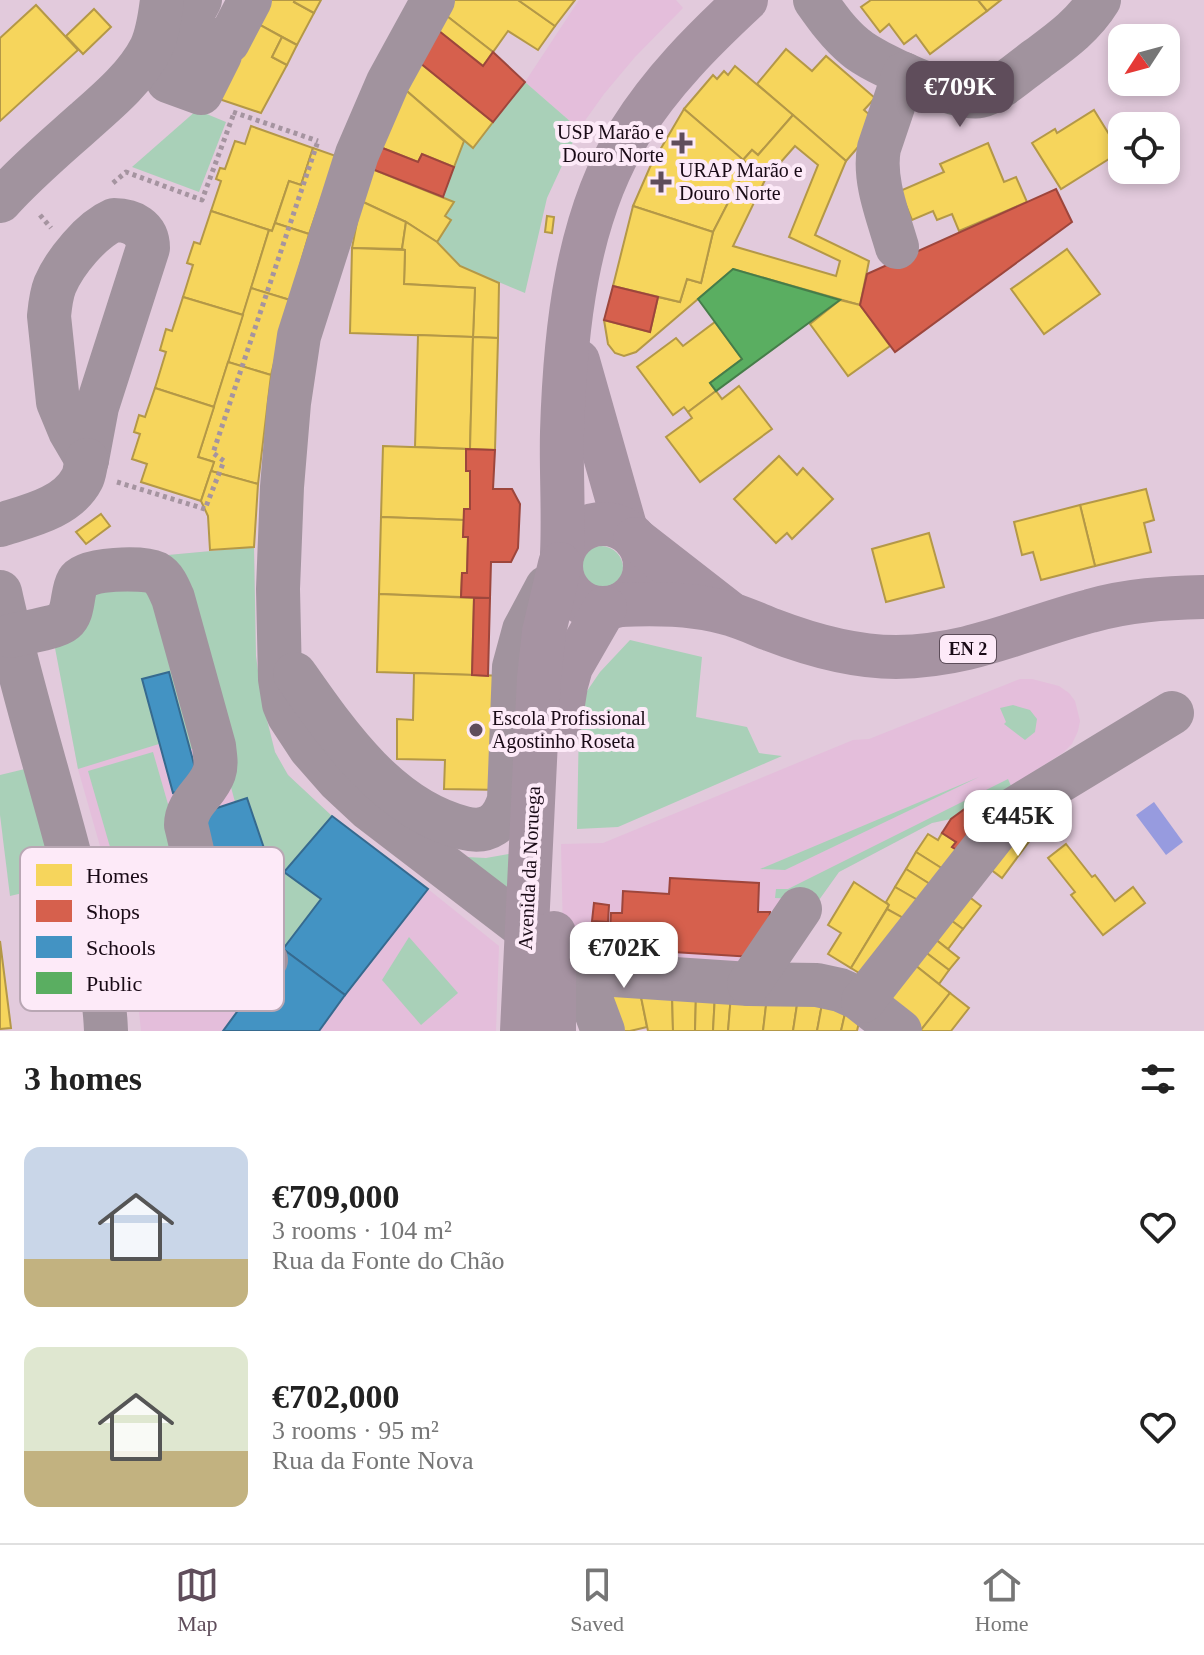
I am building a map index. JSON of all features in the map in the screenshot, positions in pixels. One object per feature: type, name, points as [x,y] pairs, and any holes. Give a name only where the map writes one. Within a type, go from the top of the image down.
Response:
[{"type":"main road","name":"EN 2","points":[[746,0],[676,68],[629,133],[608,173],[586,236],[569,328],[562,432],[561,559],[562,578],[568,591],[578,601],[591,607],[646,603],[676,605],[732,614],[822,646],[869,655],[910,657],[974,648],[1087,611],[1124,603],[1204,597]]},
{"type":"main road","name":"EN 2","points":[[569,328],[614,496],[645,563],[639,588],[630,599],[612,607]]},
{"type":"main road","points":[[561,559],[566,544],[575,533],[587,526],[613,524],[630,535]]},
{"type":"main road","name":"EN 2","points":[[630,535],[732,614]]},
{"type":"main road","name":"Avenida da Noruega","points":[[522,1031],[539,669],[561,559]]},
{"type":"main road","name":"Avenida da Noruega","points":[[554,1031],[568,972],[555,773],[561,716],[571,667],[612,607]]},
{"type":"street","points":[[162,0],[157,31],[168,81],[201,93],[220,55],[215,52],[222,39],[228,42],[250,0]]},
{"type":"street","points":[[0,201],[112,96],[161,57],[188,22],[200,0]]},
{"type":"street","points":[[161,57],[189,54],[196,46],[201,21],[211,0]]},
{"type":"street","points":[[433,0],[388,82],[337,148],[294,366],[282,487],[278,589],[280,679],[284,704],[297,730],[324,765],[368,808],[526,929]]},
{"type":"street","points":[[815,0],[838,31],[858,50],[884,66],[972,97],[998,87],[1065,39],[1099,0]]},
{"type":"street","points":[[897,247],[879,183],[877,158],[904,74]]},
{"type":"street","points":[[0,525],[56,504],[75,489],[86,466]]},
{"type":"street","points":[[279,653],[337,732],[391,787],[438,818],[465,828],[486,829],[501,819],[509,800],[513,675],[518,650],[528,621],[561,559]]},
{"type":"street","points":[[10,636],[65,621],[79,579],[93,572],[143,570],[157,574],[166,583],[173,598],[216,763],[210,782],[186,815],[192,847]]},
{"type":"street","points":[[0,592],[26,703],[68,847]]},
{"type":"street","points":[[863,1001],[1014,809],[1172,713]]},
{"type":"street","points":[[749,984],[800,909]]},
{"type":"street","points":[[568,972],[749,984],[817,985],[840,990],[863,1001],[900,1031]]},
{"type":"street","points":[[568,972],[603,1031]]},
{"type":"street","points":[[105,1011],[106,1031]]},
{"type":"path","points":[[86,466],[205,509],[224,461],[213,453],[337,148],[220,107]]},
{"type":"path","points":[[102,192],[126,172],[202,200],[235,112]]},
{"type":"shaded area","points":[[579,0],[676,0],[683,8],[635,57],[579,129],[525,82]]},
{"type":"shaded area","points":[[254,547],[256,656],[262,700],[275,752],[282,767],[332,816],[499,946],[496,1031],[141,1031],[139,1011],[284,1011],[284,847],[100,847],[78,769],[49,612],[168,555]]},
{"type":"shaded area","points":[[1020,679],[1059,686],[1069,693],[1075,701],[1080,721],[1072,744],[1004,791],[990,793],[951,819],[932,823],[839,872],[769,969],[580,960],[563,936],[561,844],[603,843],[853,740],[869,739]]},
{"type":"green space","points":[[525,82],[579,129],[547,198],[525,293],[460,266],[437,242],[451,220],[445,216],[454,202],[443,197],[464,141],[473,148]]},
{"type":"green space","points":[[197,110],[226,122],[199,192],[132,167]]},
{"type":"green space","points":[[601,546],[617,552],[623,568],[617,584],[601,590],[585,584],[579,568],[585,552]]},
{"type":"green space","points":[[254,547],[256,656],[262,700],[275,752],[288,775],[332,816],[285,872],[321,899],[284,949],[284,847],[264,847],[248,799],[235,802],[168,555]]},
{"type":"green space","points":[[148,578],[200,742],[190,750],[168,672],[142,679],[159,744],[78,769],[55,648],[93,588]]},
{"type":"green space","points":[[630,640],[702,657],[696,717],[747,727],[759,753],[782,756],[618,827],[577,829],[579,721],[585,694],[600,672]]},
{"type":"green space","points":[[1013,705],[1030,710],[1037,719],[1035,732],[1025,740],[1004,724],[1006,722],[1000,708]]},
{"type":"green space","points":[[153,752],[180,847],[110,847],[88,771]]},
{"type":"green space","points":[[29,768],[54,847],[20,847],[20,894],[10,896],[0,815],[0,775]]},
{"type":"green space","points":[[979,777],[785,870],[760,869]]},
{"type":"green space","points":[[1008,779],[1011,786],[1004,791],[990,793],[951,819],[932,823],[839,872],[819,900],[775,898],[776,889],[788,889]]},
{"type":"green space","points":[[514,853],[512,902],[446,856],[486,858]]},
{"type":"green space","points":[[409,937],[458,993],[421,1025],[382,980]]},
{"type":"water","points":[[1154,802],[1183,842],[1166,855],[1136,815]]},
{"type":"building: Homes","points":[[250,0],[295,0],[314,13],[297,45],[242,15]]},
{"type":"building: Homes","points":[[295,0],[321,0],[314,13]]},
{"type":"building: Homes","points":[[451,0],[518,0],[555,26],[538,50],[508,31],[493,52],[443,13]]},
{"type":"building: Homes","points":[[518,0],[575,0],[555,26]]},
{"type":"building: Homes","points":[[871,0],[978,0],[987,11],[930,54],[916,35],[904,44],[889,24],[880,32],[861,7]]},
{"type":"building: Homes","points":[[978,0],[1001,0],[987,11]]},
{"type":"building: Homes","points":[[36,5],[78,50],[0,121],[0,38]]},
{"type":"building: Homes","points":[[94,9],[111,27],[83,54],[66,36]]},
{"type":"building: Homes","points":[[443,13],[493,52],[483,66],[434,27]]},
{"type":"building: Homes","points":[[242,15],[282,37],[272,57],[287,65],[261,113],[201,93]]},
{"type":"building: Homes","points":[[282,37],[297,45],[287,65],[272,57]]},
{"type":"building: Homes","points":[[786,49],[812,71],[826,56],[875,98],[864,110],[879,123],[846,161],[757,84]]},
{"type":"building: Homes","points":[[414,58],[493,122],[473,148],[401,86]]},
{"type":"building: Homes","points":[[735,66],[793,115],[758,155],[752,150],[743,160],[684,109],[713,75],[717,79],[724,71],[728,75]]},
{"type":"building: Homes","points":[[401,86],[464,141],[454,167],[422,154],[418,162],[380,147]]},
{"type":"building: Homes","points":[[684,109],[748,164],[713,232],[633,206],[650,167]]},
{"type":"building: Homes","points":[[1094,110],[1108,133],[1108,160],[1061,189],[1032,143],[1055,129],[1057,133]]},
{"type":"building: Homes","points":[[793,115],[846,161],[815,235],[869,261],[860,305],[733,269],[636,352],[624,356],[615,353],[608,344],[604,320],[650,332],[658,297],[680,302],[687,279],[701,283],[713,232],[748,164],[743,160],[752,150],[758,155]],"holes":[[[795,146],[818,165],[789,237],[840,261],[836,276],[733,246],[765,180]]]},
{"type":"building: Homes","points":[[251,126],[313,148],[301,185],[289,181],[272,231],[211,211],[221,181],[216,179],[220,168],[225,169],[235,141],[245,144]]},
{"type":"building: Homes","points":[[988,143],[1004,182],[1016,177],[1027,202],[959,231],[952,214],[937,220],[933,211],[912,220],[900,191],[944,172],[940,164]]},
{"type":"building: Homes","points":[[313,148],[336,156],[309,234],[275,223],[289,181],[301,185]]},
{"type":"building: Homes","points":[[372,169],[454,202],[445,216],[451,220],[437,242],[406,222],[361,201]]},
{"type":"building: Homes","points":[[361,201],[406,222],[402,249],[352,248]]},
{"type":"building: Homes","points":[[633,206],[713,232],[701,283],[687,279],[680,302],[613,286]]},
{"type":"building: Homes","points":[[211,211],[269,230],[243,315],[183,297],[193,265],[187,263],[194,242],[200,244]]},
{"type":"building: Homes","points":[[547,216],[554,217],[552,233],[545,232]]},
{"type":"building: Homes","points":[[406,222],[437,242],[460,266],[499,283],[498,338],[473,337],[475,288],[404,284],[405,250],[402,249]]},
{"type":"building: Homes","points":[[275,223],[309,234],[290,300],[251,288],[269,230],[272,231]]},
{"type":"building: Homes","points":[[352,248],[405,250],[404,284],[475,288],[473,337],[350,333]]},
{"type":"building: Homes","points":[[1067,249],[1100,294],[1044,334],[1011,289]]},
{"type":"building: Homes","points":[[251,288],[290,300],[271,375],[228,362]]},
{"type":"building: Homes","points":[[183,297],[243,315],[214,407],[155,388],[166,352],[160,350],[166,329],[172,331]]},
{"type":"building: Homes","points":[[840,300],[860,305],[890,346],[848,376],[810,324]]},
{"type":"building: Homes","points":[[715,322],[742,359],[710,383],[716,391],[688,412],[684,407],[673,415],[637,367],[676,338],[683,346]]},
{"type":"building: Homes","points":[[418,335],[473,337],[470,449],[415,447]]},
{"type":"building: Homes","points":[[473,337],[498,338],[495,450],[470,449]]},
{"type":"building: Homes","points":[[228,362],[271,375],[258,484],[211,471],[214,462],[198,457]]},
{"type":"building: Homes","points":[[739,386],[772,429],[700,482],[666,437],[692,418],[688,412],[716,391],[722,399]]},
{"type":"building: Homes","points":[[155,388],[214,407],[198,457],[214,462],[201,501],[141,482],[147,464],[132,459],[140,434],[134,432],[139,415],[145,417]]},
{"type":"building: Homes","points":[[383,446],[466,449],[466,471],[470,471],[470,509],[464,509],[464,520],[381,517]]},
{"type":"building: Homes","points":[[779,456],[797,475],[803,468],[833,499],[792,539],[787,533],[776,543],[734,499]]},
{"type":"building: Homes","points":[[211,471],[258,484],[254,547],[210,550],[208,516],[201,501]]},
{"type":"building: Homes","points":[[1146,489],[1154,520],[1144,523],[1151,552],[1095,566],[1080,505]]},
{"type":"building: Homes","points":[[1080,505],[1095,566],[1041,580],[1033,552],[1022,555],[1014,522]]},
{"type":"building: Homes","points":[[101,514],[110,526],[86,544],[76,532]]},
{"type":"building: Homes","points":[[381,517],[464,520],[463,537],[468,537],[467,573],[462,573],[461,597],[379,594]]},
{"type":"building: Homes","points":[[929,533],[944,587],[886,602],[872,549]]},
{"type":"building: Homes","points":[[379,594],[474,598],[472,675],[377,672]]},
{"type":"building: Homes","points":[[414,673],[506,676],[503,790],[444,789],[445,760],[397,759],[397,719],[413,720]]},
{"type":"building: Homes","points":[[1016,816],[1031,839],[1002,878],[981,862]]},
{"type":"building: Homes","points":[[942,833],[956,842],[952,847],[970,858],[954,876],[916,852],[928,834],[938,840]]},
{"type":"building: Homes","points":[[1066,844],[1115,901],[1133,887],[1145,903],[1103,935],[1071,895],[1075,892],[1048,858]]},
{"type":"building: Homes","points":[[916,852],[954,876],[941,891],[906,869]]},
{"type":"building: Homes","points":[[906,869],[941,891],[928,906],[895,887]]},
{"type":"building: Homes","points":[[854,882],[889,905],[851,968],[828,954],[841,933],[828,925]]},
{"type":"building: Homes","points":[[895,887],[928,906],[912,924],[887,909],[889,905],[886,902]]},
{"type":"building: Homes","points":[[959,889],[981,906],[963,929],[941,913]]},
{"type":"building: Homes","points":[[887,909],[909,921],[872,981],[851,968]]},
{"type":"building: Homes","points":[[941,913],[963,929],[948,949],[926,932]]},
{"type":"building: Homes","points":[[926,932],[959,958],[949,970],[916,945]]},
{"type":"building: Homes","points":[[0,941],[11,1028],[0,1029]]},
{"type":"building: Homes","points":[[916,945],[949,970],[939,984],[906,958]]},
{"type":"building: Homes","points":[[906,958],[950,993],[921,1030],[876,995]]},
{"type":"building: Homes","points":[[605,991],[640,992],[647,1027],[613,1031]]},
{"type":"building: Homes","points":[[640,992],[672,993],[673,1031],[648,1031]]},
{"type":"building: Homes","points":[[672,993],[696,994],[695,1031],[673,1031]]},
{"type":"building: Homes","points":[[950,993],[969,1008],[951,1031],[922,1031],[921,1030]]},
{"type":"building: Homes","points":[[696,994],[715,994],[713,1031],[695,1031]]},
{"type":"building: Homes","points":[[715,994],[731,995],[728,1031],[713,1031]]},
{"type":"building: Homes","points":[[731,995],[767,997],[763,1031],[728,1031]]},
{"type":"building: Homes","points":[[767,997],[798,998],[793,1031],[763,1031]]},
{"type":"building: Homes","points":[[798,998],[822,1004],[817,1031],[793,1031]]},
{"type":"building: Homes","points":[[822,1004],[846,1009],[841,1031],[817,1031]]},
{"type":"building: Homes","points":[[846,1009],[861,1013],[857,1031],[841,1031]]},
{"type":"building: Shops","points":[[434,27],[483,66],[493,52],[525,82],[493,122],[414,58]]},
{"type":"building: Shops","points":[[380,147],[418,162],[422,154],[454,167],[443,197],[372,169]]},
{"type":"building: Shops","points":[[1056,189],[1072,222],[895,352],[860,305],[867,274]]},
{"type":"building: Shops","points":[[613,286],[658,297],[650,332],[604,320]]},
{"type":"building: Shops","points":[[466,449],[495,450],[493,489],[512,489],[520,504],[518,548],[511,562],[491,562],[490,598],[461,597],[462,573],[467,573],[468,537],[463,537],[464,509],[470,509],[470,471],[466,471]]},
{"type":"building: Shops","points":[[474,598],[490,598],[488,676],[472,675]]},
{"type":"building: Shops","points":[[1020,789],[993,826],[966,808],[990,793]]},
{"type":"building: Shops","points":[[966,808],[993,826],[970,858],[952,847],[956,842],[942,833],[951,819]]},
{"type":"building: Shops","points":[[670,878],[759,883],[758,912],[770,912],[768,936],[753,957],[609,948],[611,913],[622,913],[623,891],[669,894]]},
{"type":"building: Shops","points":[[594,903],[609,905],[608,922],[592,921]]},
{"type":"building: Shops","points":[[592,925],[608,926],[607,943],[591,942]]},
{"type":"building: Schools","points":[[169,672],[200,786],[173,793],[142,679]]},
{"type":"building: Schools","points":[[247,798],[264,847],[204,847],[193,816]]},
{"type":"building: Schools","points":[[332,816],[428,889],[345,995],[284,950],[321,899],[284,872]]},
{"type":"building: Schools","points":[[284,950],[345,995],[319,1031],[223,1031],[238,1011],[284,1011]]},
{"type":"building: Public","points":[[733,269],[840,300],[716,391],[710,383],[742,359],[698,299]]},
{"type":"place","name":"USP Marão e Douro Norte","points":[[682,143]]},
{"type":"place","name":"URAP Marão e Douro Norte","points":[[661,182]]},
{"type":"place","name":"Escola Profissional Agostinho Roseta","points":[[476,730]]}]
